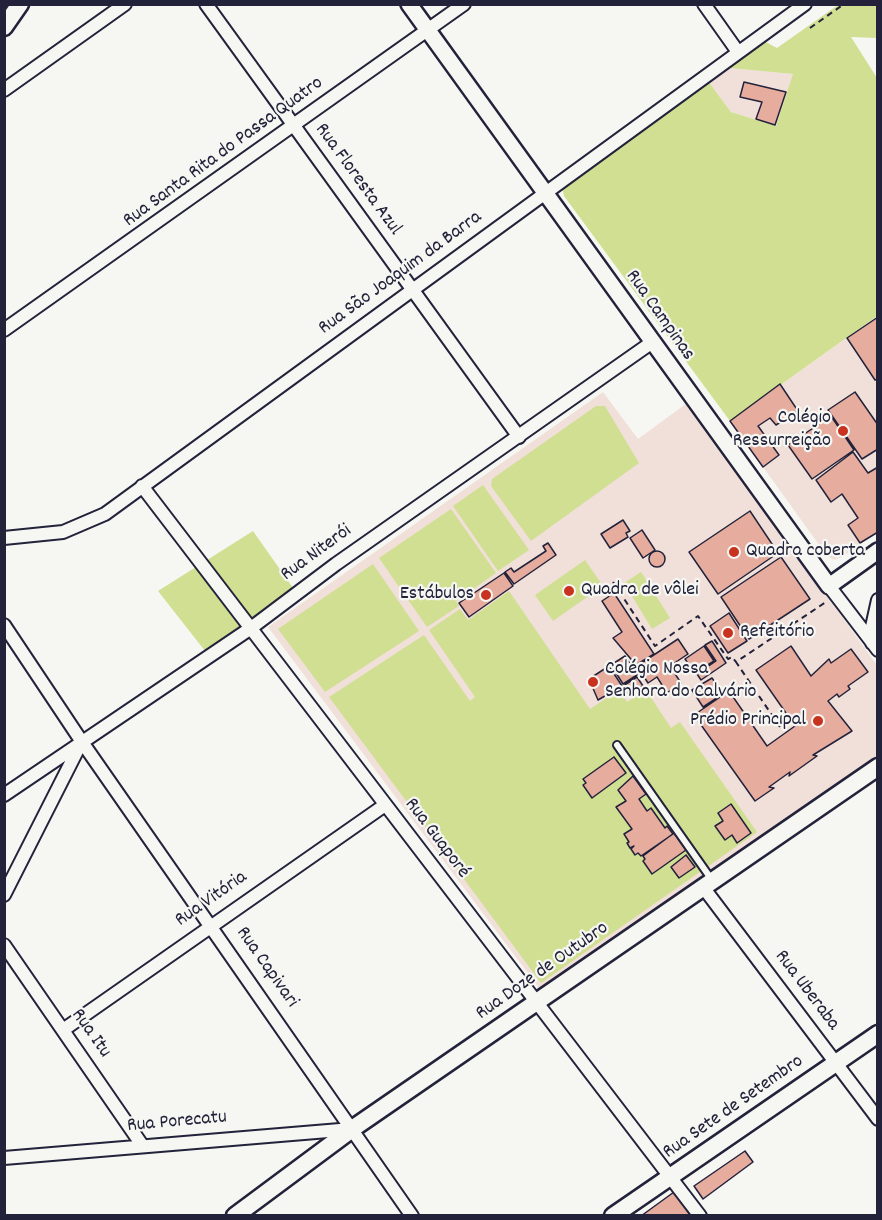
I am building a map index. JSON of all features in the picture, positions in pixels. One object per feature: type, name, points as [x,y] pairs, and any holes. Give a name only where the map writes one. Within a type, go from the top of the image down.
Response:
[{"type":"main road","points":[[4,27],[20,4]]},
{"type":"main road","name":"Rua Doze de Outubro","points":[[235,1215],[352,1129],[878,766]]},
{"type":"main road","name":"Rua Sete de Setembro","points":[[613,1215],[878,1034]]},
{"type":"street","points":[[4,90],[125,4]]},
{"type":"street","name":"Rua Floresta Azul","points":[[206,4],[519,437]]},
{"type":"street","name":"Rua Campinas","points":[[409,4],[547,193],[651,343],[875,647]]},
{"type":"street","name":"Rua Santa Rita do Passa Quatro","points":[[4,330],[464,4]]},
{"type":"street","points":[[704,4],[738,52]]},
{"type":"street","name":"Rua São Joaquim da Barra","points":[[4,538],[63,532],[105,514],[805,4]]},
{"type":"street","name":"Rua Niterói","points":[[4,795],[250,628],[336,564],[651,343]]},
{"type":"street","name":"Rua Guaporé","points":[[142,486],[699,1215]]},
{"type":"street","points":[[832,590],[878,552]]},
{"type":"street","points":[[875,647],[872,627],[878,600]]},
{"type":"street","name":"Rua Capivari","points":[[4,625],[82,742],[213,926],[412,1215]]},
{"type":"street","points":[[4,895],[82,742]]},
{"type":"street","name":"Rua Vitória","points":[[63,1030],[386,805]]},
{"type":"street","name":"Rua Uberaba","points":[[708,884],[878,1119]]},
{"type":"street","name":"Rua Itu","points":[[4,945],[142,1145]]},
{"type":"street","name":"Rua Porecatu","points":[[4,1158],[352,1129]]},
{"type":"lane","points":[[617,745],[708,884]]},
{"type":"path","points":[[810,28],[844,4]]},
{"type":"path","points":[[613,582],[655,646],[698,616],[728,659],[732,657],[736,662],[780,727]]},
{"type":"path","points":[[736,662],[832,590]]},
{"type":"shaded area","points":[[719,67],[794,74],[776,126],[731,112],[705,77]]},
{"type":"shaded area","name":"Colégio Ressurreição","points":[[877,316],[877,533],[834,560],[827,556],[730,421]]},
{"type":"shaded area","name":"Colégio Nossa Senhora do Calvário","points":[[603,392],[638,439],[687,403],[877,665],[877,756],[539,988],[268,627]]},
{"type":"green space","points":[[838,5],[877,5],[877,38],[851,37],[877,78],[877,316],[730,421],[564,196],[562,186],[705,77],[731,112],[776,126],[793,74],[719,67],[758,38],[777,48]]},
{"type":"green space","points":[[596,406],[605,406],[639,463],[531,541],[491,486],[492,479]]},
{"type":"green space","points":[[483,485],[529,550],[498,571],[453,506]]},
{"type":"green space","points":[[451,509],[496,573],[456,601],[459,606],[427,627],[379,558]]},
{"type":"green space","points":[[253,531],[298,595],[209,656],[158,591]]},
{"type":"green space","name":"Quadra de vôlei","points":[[585,560],[603,586],[553,621],[535,595]]},
{"type":"green space","points":[[373,564],[419,631],[325,692],[278,629]]},
{"type":"green space","points":[[641,572],[670,618],[652,629],[624,583]]},
{"type":"green space","points":[[509,591],[590,709],[619,690],[627,702],[646,690],[671,728],[680,722],[757,832],[541,983],[329,697],[424,635],[470,701],[475,697],[429,630],[460,609],[468,620]]},
{"type":"building","points":[[744,82],[786,92],[775,125],[756,119],[762,102],[740,97]]},
{"type":"building","points":[[878,317],[878,379],[875,380],[847,338]]},
{"type":"building","points":[[780,384],[798,411],[776,425],[770,418],[758,426],[779,455],[763,467],[730,421]]},
{"type":"building","points":[[855,392],[878,425],[878,449],[862,459],[828,410]]},
{"type":"building","points":[[831,416],[854,450],[812,479],[788,445]]},
{"type":"building","points":[[853,452],[868,473],[878,467],[878,532],[860,543],[848,525],[858,518],[842,494],[831,502],[816,480]]},
{"type":"building","name":"Quadra coberta","points":[[750,511],[778,553],[718,594],[689,552]]},
{"type":"building","points":[[623,520],[630,531],[626,533],[628,537],[610,548],[601,534]]},
{"type":"building","points":[[642,530],[655,550],[643,558],[630,538]]},
{"type":"building","name":"Estábulos","points":[[548,543],[556,555],[514,584],[505,572],[511,568],[514,572],[546,551],[543,546]]},
{"type":"building","points":[[657,551],[663,553],[665,559],[663,565],[657,567],[651,565],[649,559],[651,553]]},
{"type":"building","name":"Quadra coberta","points":[[781,557],[810,599],[749,639],[721,597]]},
{"type":"building","name":"Estábulos","points":[[504,573],[513,586],[469,617],[459,603]]},
{"type":"building","points":[[614,593],[654,654],[636,665],[613,638],[622,632],[602,601]]},
{"type":"building","name":"Refeitório","points":[[729,613],[747,641],[728,653],[710,626]]},
{"type":"building","points":[[678,639],[688,654],[670,666],[681,683],[667,693],[657,677],[648,683],[637,666]]},
{"type":"building","points":[[712,641],[726,663],[701,680],[697,674],[716,661],[705,645]]},
{"type":"building","points":[[704,646],[714,661],[695,673],[685,659]]},
{"type":"building","name":"Prédio Principal","points":[[791,646],[811,676],[829,659],[831,663],[851,649],[868,672],[848,686],[850,689],[839,697],[837,694],[828,701],[852,731],[813,755],[817,756],[769,787],[774,788],[755,801],[694,715],[729,691],[767,746],[795,726],[756,670]]},
{"type":"building","points":[[625,656],[637,675],[623,684],[611,665]]},
{"type":"building","points":[[609,666],[622,686],[598,700],[589,679]]},
{"type":"building","points":[[637,677],[643,686],[628,695],[623,686]]},
{"type":"building","points":[[712,678],[723,694],[703,707],[692,690]]},
{"type":"building","points":[[614,757],[626,773],[592,798],[583,785],[586,783],[583,779]]},
{"type":"building","points":[[633,776],[646,794],[639,799],[647,811],[651,808],[665,828],[667,826],[673,834],[641,856],[638,853],[635,855],[631,849],[634,846],[630,848],[627,843],[629,842],[624,834],[632,829],[616,807],[626,801],[618,790]]},
{"type":"building","points":[[731,804],[751,833],[737,843],[732,835],[725,840],[715,826],[723,821],[718,813]]},
{"type":"building","points":[[674,833],[686,850],[652,874],[643,861],[645,859],[643,856]]},
{"type":"building","points":[[686,855],[695,867],[679,878],[671,867]]},
{"type":"building","points":[[745,1151],[753,1162],[703,1199],[694,1186]]},
{"type":"building","points":[[674,1192],[691,1216],[641,1216]]},
{"type":"place","name":"Colégio Ressurreição","points":[[843,431]]},
{"type":"place","name":"Quadra coberta","points":[[734,552]]},
{"type":"place","name":"Quadra de vôlei","points":[[569,591]]},
{"type":"place","name":"Estábulos","points":[[486,595]]},
{"type":"place","name":"Refeitório","points":[[728,633]]},
{"type":"place","name":"Colégio Nossa Senhora do Calvário","points":[[593,682]]},
{"type":"place","name":"Prédio Principal","points":[[818,721]]}]
